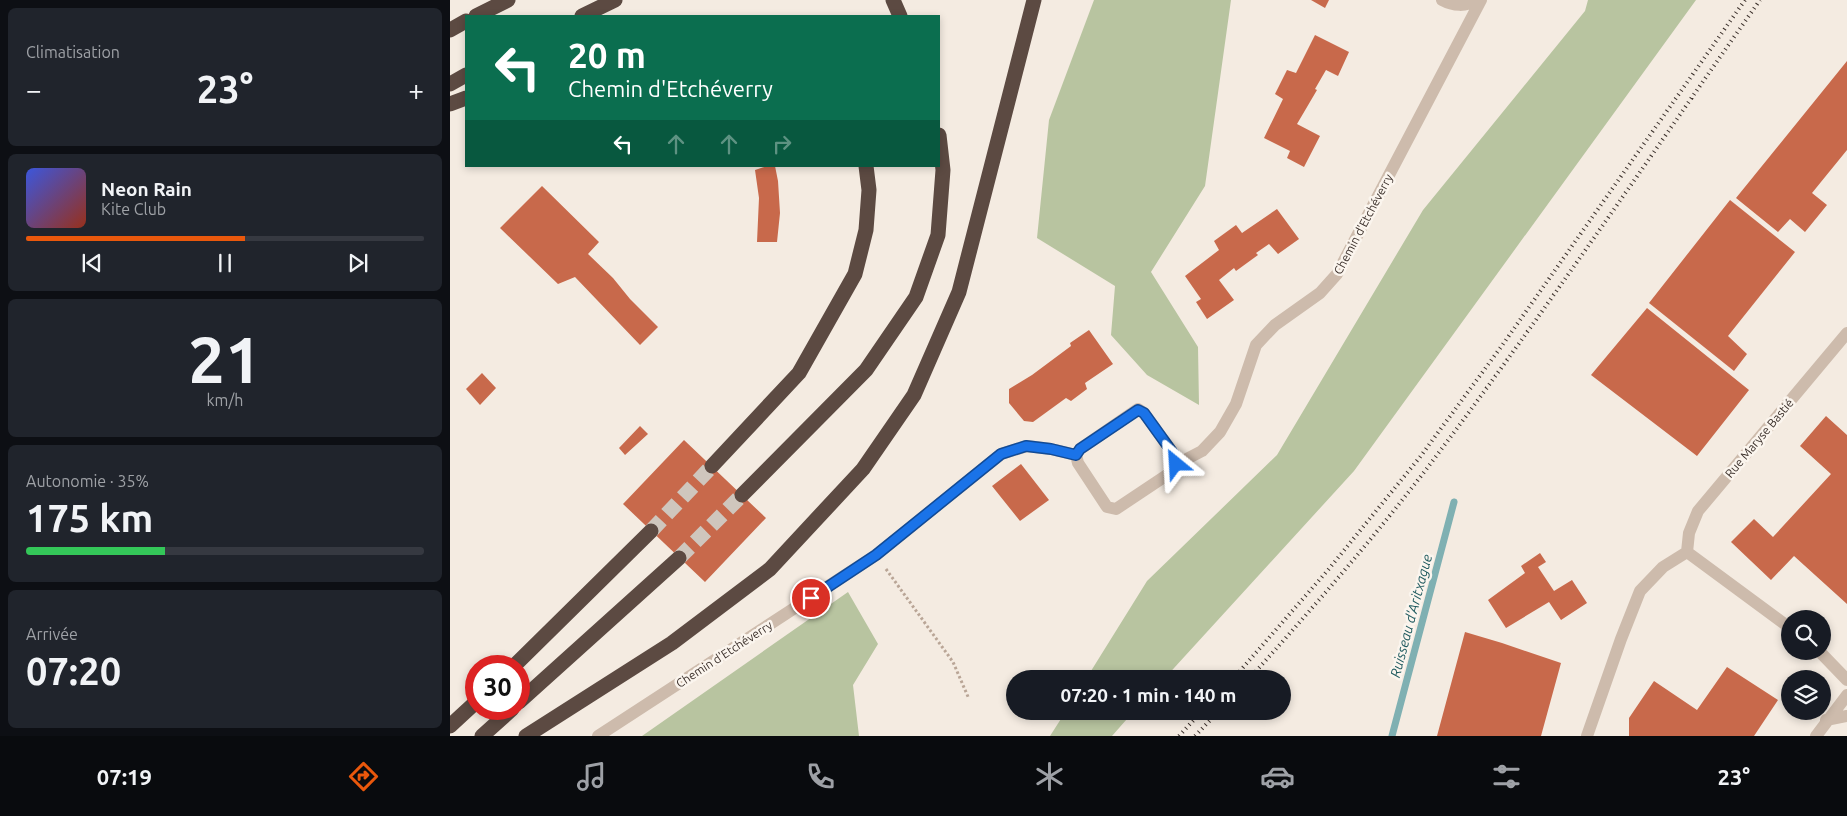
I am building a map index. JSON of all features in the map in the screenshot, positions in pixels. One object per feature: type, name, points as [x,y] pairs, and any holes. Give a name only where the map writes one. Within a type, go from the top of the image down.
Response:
[{"type":"highway","points":[[478,15],[508,0]]},
{"type":"highway","points":[[584,15],[615,0]]},
{"type":"highway","points":[[893,0],[900,15]]},
{"type":"highway","points":[[526,736],[672,643],[770,570],[868,462],[914,395],[959,292],[1034,0]]},
{"type":"highway","points":[[450,30],[465,22]]},
{"type":"highway","points":[[450,84],[465,76]]},
{"type":"highway","points":[[450,104],[465,98]]},
{"type":"highway","points":[[742,495],[866,370],[916,297],[938,235],[944,170],[940,141]]},
{"type":"highway","points":[[712,466],[799,373],[854,274],[866,230],[869,190],[866,167]]},
{"type":"highway","points":[[525,655],[651,531]]},
{"type":"highway","points":[[530,692],[679,558]]},
{"type":"highway","points":[[450,726],[465,712]]},
{"type":"highway","points":[[482,736],[500,720]]},
{"type":"street","points":[[1442,0],[1457,5],[1471,4],[1477,0]]},
{"type":"street","name":"Chemin d'Etchéverry","points":[[598,736],[876,555],[1001,454],[1026,446],[1076,455],[1078,464],[1107,508],[1116,509],[1170,473],[1176,464],[1202,451],[1220,432],[1236,404],[1256,345],[1275,325],[1320,293],[1337,274],[1481,0]]},
{"type":"street","name":"Rue Maryse Bastié","points":[[1687,552],[1689,533],[1698,511],[1847,333]]},
{"type":"street","points":[[1076,455],[1080,449],[1138,410],[1144,413],[1175,456],[1176,464]]},
{"type":"street","points":[[1587,736],[1640,591],[1663,567],[1687,552],[1781,621]]},
{"type":"street","points":[[1828,660],[1847,680]]},
{"type":"street","points":[[1831,714],[1847,695]]},
{"type":"street","points":[[1831,719],[1847,716]]},
{"type":"street","points":[[1816,736],[1826,720]]},
{"type":"path","points":[[876,555],[953,662],[969,698]]},
{"type":"green space","points":[[1094,0],[1231,0],[1205,186],[1151,272],[1198,347],[1199,405],[1147,375],[1111,335],[1115,286],[1037,238],[1049,120]]},
{"type":"green space","points":[[1588,0],[1696,0],[1354,471],[1172,670],[1092,670],[1147,581],[1277,455],[1423,210],[1585,11]]},
{"type":"green space","points":[[848,592],[878,644],[853,685],[859,736],[642,736]]},
{"type":"green space","points":[[1060,720],[1126,720],[1112,736],[1050,736]]},
{"type":"building","points":[[1311,0],[1329,0],[1325,8]]},
{"type":"building","points":[[1315,35],[1349,52],[1338,76],[1326,70],[1315,89],[1317,90],[1297,124],[1320,136],[1304,167],[1287,158],[1290,151],[1264,138],[1283,99],[1275,94],[1287,70],[1296,73]]},
{"type":"building","points":[[1847,61],[1847,150],[1812,193],[1827,205],[1805,232],[1790,219],[1778,232],[1736,198]]},
{"type":"building","points":[[764,167],[775,167],[780,213],[777,242],[757,242],[759,198],[755,170]]},
{"type":"building","points":[[542,186],[599,242],[588,254],[658,327],[640,345],[575,277],[558,284],[500,228]]},
{"type":"building","points":[[1730,200],[1795,252],[1728,336],[1747,354],[1734,371],[1649,303]]},
{"type":"building","points":[[1277,209],[1299,239],[1278,254],[1269,244],[1256,253],[1258,255],[1236,271],[1234,268],[1219,280],[1234,300],[1207,319],[1196,302],[1201,299],[1185,276],[1219,250],[1214,241],[1236,225],[1242,233]]},
{"type":"building","points":[[1647,308],[1749,390],[1697,456],[1591,375]]},
{"type":"building","points":[[1089,330],[1113,364],[1085,383],[1087,389],[1071,401],[1066,398],[1033,422],[1024,421],[1009,403],[1009,389],[1032,375],[1071,346],[1070,343]]},
{"type":"building","points":[[482,373],[496,388],[480,405],[466,389]]},
{"type":"building","points":[[1826,416],[1847,435],[1847,604],[1794,556],[1771,580],[1731,542],[1754,519],[1773,537],[1831,474],[1800,446]]},
{"type":"building","points":[[640,426],[648,434],[625,455],[619,448]]},
{"type":"building","points":[[684,440],[766,518],[705,582],[623,504]]},
{"type":"building","points":[[1021,464],[1049,500],[1020,521],[992,486]]},
{"type":"building","points":[[1540,553],[1546,562],[1538,567],[1554,591],[1572,580],[1587,603],[1561,620],[1549,602],[1506,628],[1488,600],[1525,573],[1521,566]]},
{"type":"building","points":[[1465,632],[1561,663],[1541,736],[1437,736]]},
{"type":"building","points":[[1727,667],[1778,700],[1754,736],[1629,736],[1629,718],[1654,681],[1697,710]]},
{"type":"waterway","name":"Ruisseau d'Aritxague","points":[[1392,736],[1454,502]]},
{"type":"tunnel","points":[[651,531],[712,466]]},
{"type":"tunnel","points":[[679,558],[742,495]]},
{"type":"railway","points":[[1241,670],[1328,570],[1420,457],[1501,347],[1745,0]]},
{"type":"railway","points":[[1257,670],[1342,573],[1431,463],[1556,291],[1760,0]]},
{"type":"railway","points":[[1179,736],[1194,720]]},
{"type":"railway","points":[[1195,736],[1210,720]]},
{"type":"route","points":[[811,598],[876,555],[1001,454],[1026,446],[1076,455],[1080,449],[1138,410],[1144,413],[1175,456],[1176,464]]}]
